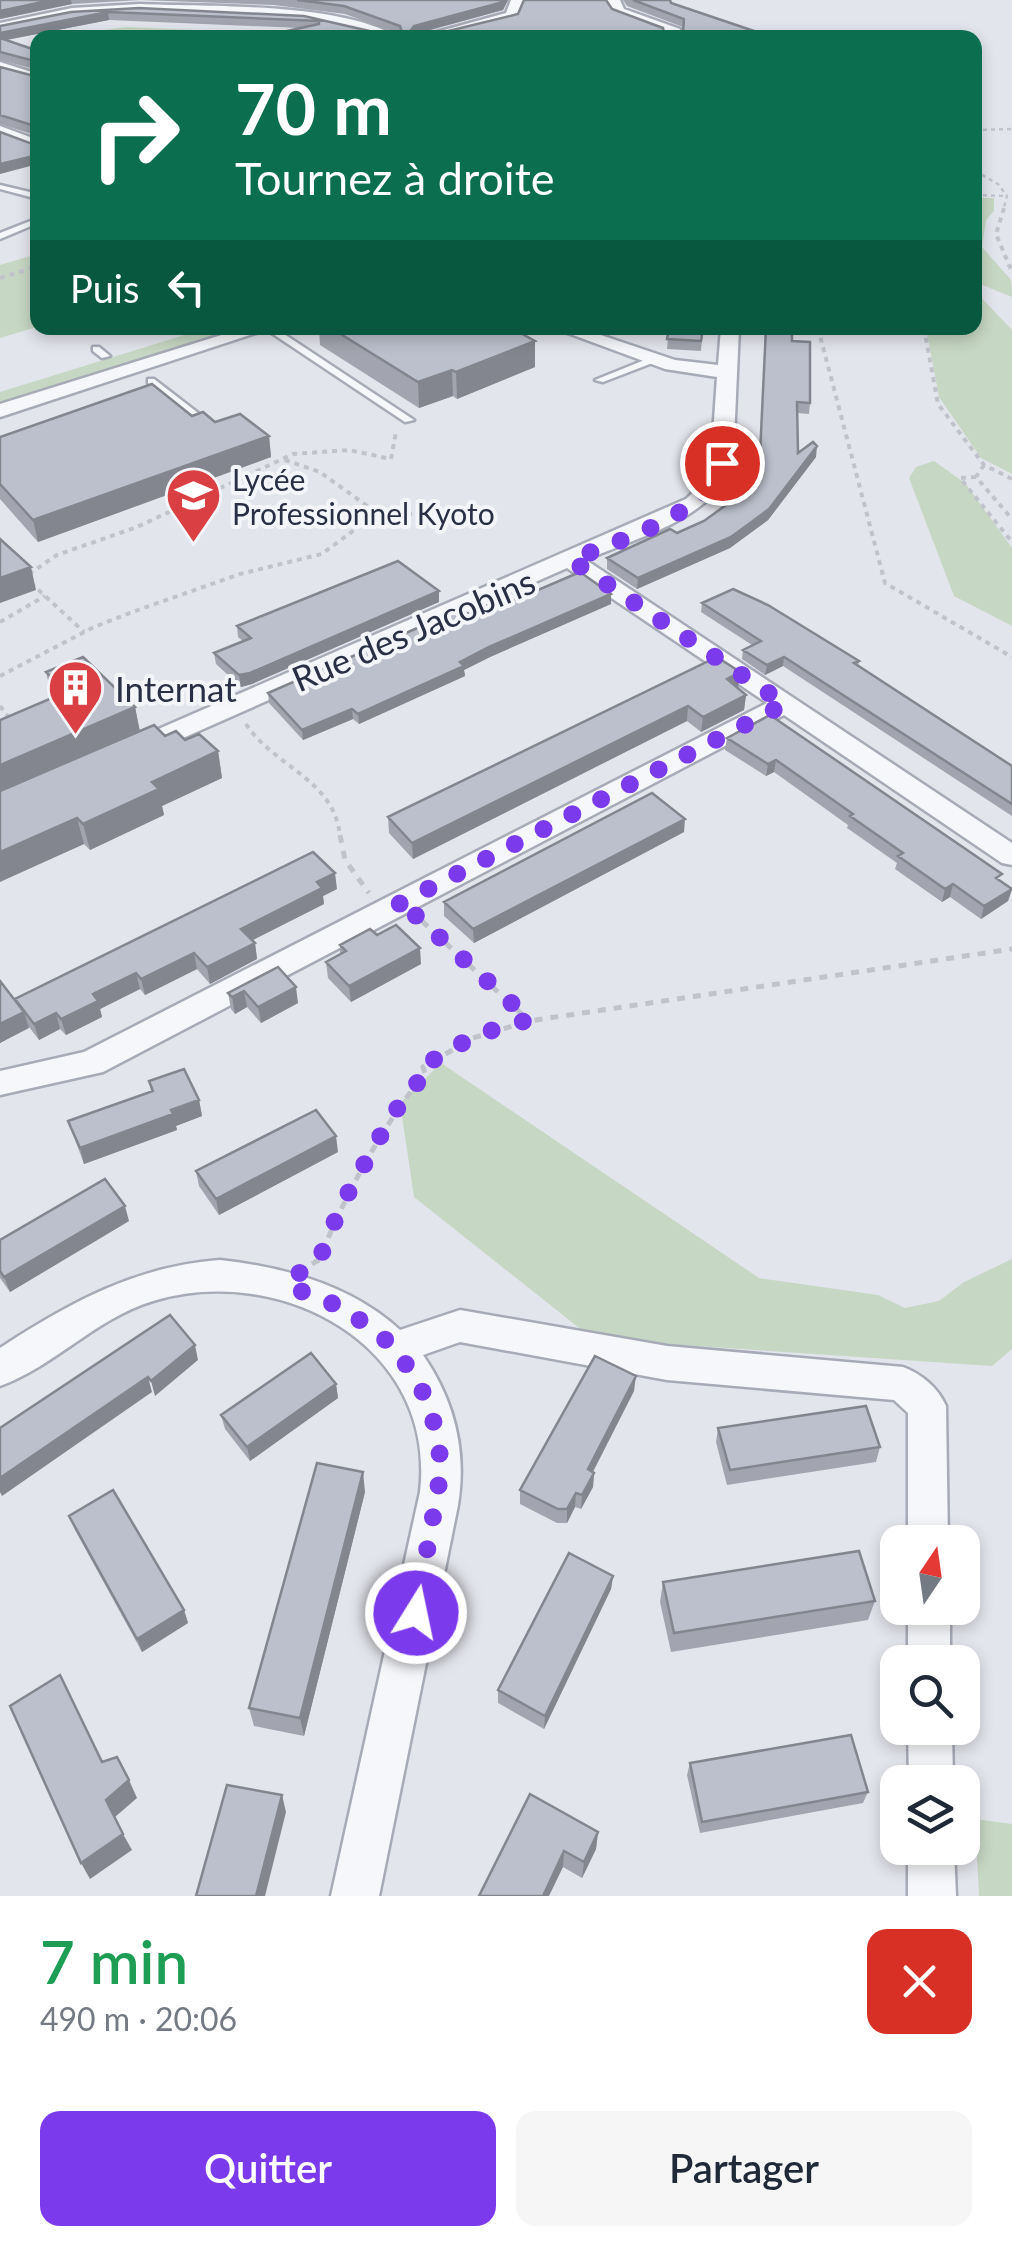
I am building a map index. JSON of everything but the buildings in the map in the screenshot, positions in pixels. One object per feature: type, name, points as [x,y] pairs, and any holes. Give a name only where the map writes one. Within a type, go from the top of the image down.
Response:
[{"type":"street","points":[[453,30],[512,15],[514,4],[522,0]]},
{"type":"street","points":[[608,0],[620,13],[670,30]]},
{"type":"street","points":[[0,27],[100,5],[225,6],[318,18],[373,30]]},
{"type":"street","points":[[318,18],[334,8]]},
{"type":"street","points":[[362,30],[368,28]]},
{"type":"street","points":[[0,66],[30,76]]},
{"type":"street","points":[[0,131],[30,142]]},
{"type":"street","points":[[0,153],[30,146]]},
{"type":"street","points":[[0,390],[101,352],[168,335]]},
{"type":"street","points":[[0,411],[244,335]]},
{"type":"street","points":[[582,335],[652,360],[727,372]]},
{"type":"street","name":"Rue des Jacobins","points":[[126,754],[674,515],[706,494],[722,463],[730,335]]},
{"type":"street","points":[[571,560],[1012,856]]},
{"type":"street","points":[[0,1083],[92,1063],[785,704]]},
{"type":"street","points":[[0,1370],[45,1338],[133,1288],[200,1273],[269,1279],[288,1286],[344,1308],[396,1348],[430,1404],[442,1466],[410,1652],[355,1896]]},
{"type":"street","points":[[396,1348],[460,1326],[666,1363],[903,1384],[927,1406],[928,1525]]},
{"type":"street","points":[[931,1865],[932,1896]]},
{"type":"lane","points":[[0,187],[30,195]]},
{"type":"lane","points":[[0,236],[30,223]]},
{"type":"lane","points":[[280,335],[408,418]]},
{"type":"lane","points":[[600,380],[652,360]]},
{"type":"lane","points":[[151,381],[222,436]]},
{"type":"path","points":[[982,130],[1012,128]]},
{"type":"path","points":[[982,175],[998,184],[1007,196]]},
{"type":"path","points":[[982,195],[1007,196]]},
{"type":"path","points":[[1007,196],[996,234],[1012,272]]},
{"type":"path","points":[[0,278],[30,269]]},
{"type":"path","points":[[820,335],[885,583],[1012,657]]},
{"type":"path","points":[[925,335],[938,404],[984,465],[1012,479]]},
{"type":"path","points":[[84,632],[25,577],[57,554],[137,528],[284,460],[315,450],[349,450],[394,457],[397,418],[408,418]]},
{"type":"path","points":[[284,460],[320,472],[377,513]]},
{"type":"path","points":[[976,477],[984,465]]},
{"type":"path","points":[[976,477],[1012,518]]},
{"type":"path","points":[[976,477],[960,478],[1012,542]]},
{"type":"path","points":[[0,676],[84,632],[240,574],[322,554],[386,506],[428,519]]},
{"type":"path","points":[[0,622],[45,596]]},
{"type":"path","points":[[0,706],[10,719]]},
{"type":"path","points":[[245,721],[263,750],[308,779],[330,801],[340,822],[341,848],[348,868],[368,893],[412,912],[530,1020]]},
{"type":"path","points":[[288,1286],[303,1269],[319,1260],[341,1206],[393,1114],[425,1073],[423,1067],[453,1046],[494,1027],[530,1020],[1012,949]]},
{"type":"green space","points":[[126,27],[196,30],[104,30]]},
{"type":"green space","points":[[982,198],[994,198],[994,211],[986,220],[982,247]]},
{"type":"green space","points":[[982,247],[1011,280],[1012,297],[982,285]]},
{"type":"green space","points":[[30,256],[30,329],[0,338],[0,265]]},
{"type":"green space","points":[[982,298],[1012,330],[1012,474],[981,458],[939,397],[927,335],[982,335]]},
{"type":"green space","points":[[184,335],[229,335],[0,407],[0,392]]},
{"type":"green space","points":[[934,461],[965,483],[1012,548],[1012,626],[954,596],[909,478],[916,467]]},
{"type":"green space","points":[[441,1063],[759,1278],[878,1295],[905,1308],[939,1301],[964,1282],[1012,1259],[1012,1349],[992,1366],[593,1339],[414,1197],[400,1103]]},
{"type":"green space","points":[[980,1820],[1012,1824],[1012,1896],[979,1896]]},
{"type":"place","name":"Lycée Professionnel Kyoto","points":[[193,545]]},
{"type":"place","name":"Internat","points":[[76,737]]},
{"type":"route","points":[[416,1613],[442,1466],[430,1404],[396,1348],[344,1308],[288,1286],[324,1252],[341,1206],[393,1114],[425,1073],[423,1067],[453,1046],[494,1027],[530,1020],[412,912],[393,907],[785,704],[571,560],[694,504],[714,484],[722,463]]}]
